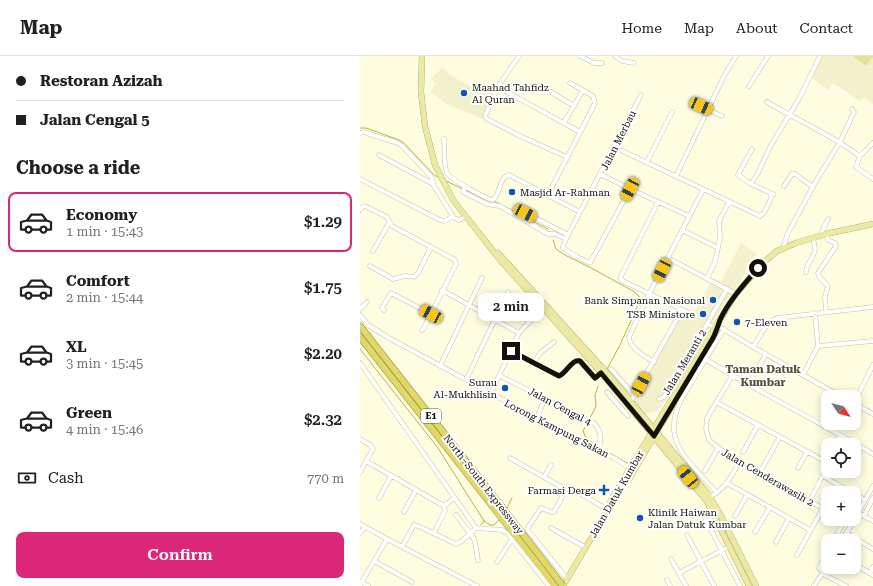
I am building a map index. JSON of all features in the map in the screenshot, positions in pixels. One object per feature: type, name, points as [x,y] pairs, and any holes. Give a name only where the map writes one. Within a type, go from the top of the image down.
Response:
[{"type":"highway","name":"North–South Expressway","points":[[360,326],[499,509],[555,586]]},
{"type":"highway","name":"North–South Expressway","points":[[360,337],[563,586]]},
{"type":"main road","points":[[422,56],[421,98],[425,126],[435,165],[449,192],[465,217],[480,236],[491,245],[618,394],[643,419],[706,500],[749,586]]},
{"type":"main road","name":"Jalan Datuk Kumbar","points":[[666,413],[702,348],[736,294],[762,264],[776,251],[823,234],[873,224]]},
{"type":"main road","points":[[523,284],[593,357],[631,401],[643,419],[645,447],[652,444],[663,444]]},
{"type":"main road","name":"Jalan Datuk Kumbar","points":[[563,586],[654,432],[713,338],[718,324]]},
{"type":"main road","points":[[643,419],[654,419],[666,413]]},
{"type":"main road","points":[[666,413],[663,430],[663,444],[710,497],[756,586]]},
{"type":"main road","name":"Jalan Datuk Kumbar","points":[[611,506],[611,500],[630,468],[645,447]]},
{"type":"street","points":[[519,56],[498,87],[485,116],[487,119],[520,136],[567,158]]},
{"type":"street","points":[[580,56],[596,63],[602,63]]},
{"type":"street","points":[[615,56],[622,60],[634,63]]},
{"type":"street","points":[[676,176],[724,76],[736,56]]},
{"type":"street","points":[[749,86],[768,56]]},
{"type":"street","points":[[751,184],[756,177],[770,147],[800,97],[820,56]]},
{"type":"street","points":[[548,195],[595,103],[593,96],[570,83]]},
{"type":"street","points":[[498,87],[580,132]]},
{"type":"street","points":[[564,123],[583,90]]},
{"type":"street","points":[[551,92],[574,106]]},
{"type":"street","name":"Jalan Merbau","points":[[630,189],[590,263],[576,257],[563,248],[567,237],[641,95]]},
{"type":"street","points":[[767,102],[840,142],[860,156]]},
{"type":"street","points":[[693,103],[722,116]]},
{"type":"street","points":[[783,248],[788,233],[840,142],[854,112],[852,109]]},
{"type":"street","points":[[647,162],[672,112]]},
{"type":"street","points":[[360,133],[363,132],[401,145],[430,175],[433,184],[453,216],[457,220],[465,217]]},
{"type":"street","points":[[444,139],[446,168],[452,179],[484,203],[500,206],[548,234],[567,237]]},
{"type":"street","points":[[873,143],[860,156],[856,167],[873,179]]},
{"type":"street","points":[[614,147],[760,216],[764,215],[773,195],[751,184],[738,175],[752,149]]},
{"type":"street","points":[[379,156],[433,184]]},
{"type":"street","points":[[600,174],[689,216]]},
{"type":"street","points":[[784,186],[792,174],[794,174],[813,187]]},
{"type":"street","points":[[464,188],[493,200],[496,198],[505,176],[508,175],[580,212]]},
{"type":"street","points":[[360,179],[440,220],[445,221],[453,216]]},
{"type":"street","points":[[654,362],[641,354],[629,340],[650,294],[703,190]]},
{"type":"street","points":[[658,202],[620,276],[622,281],[687,312]]},
{"type":"street","points":[[707,278],[715,262],[721,234],[719,220],[729,202]]},
{"type":"street","points":[[360,210],[364,206],[387,217],[392,226],[454,259],[456,262],[424,329],[422,330]]},
{"type":"street","points":[[524,212],[567,237]]},
{"type":"street","points":[[826,312],[825,297],[828,286],[819,278],[818,273],[836,246],[835,243],[828,240],[823,234],[824,226],[828,219]]},
{"type":"street","points":[[374,251],[389,223]]},
{"type":"street","points":[[682,230],[718,248]]},
{"type":"street","points":[[806,272],[807,264],[815,251],[813,238]]},
{"type":"street","points":[[370,266],[393,279],[405,276],[414,277],[418,273],[431,247]]},
{"type":"street","points":[[668,258],[736,294]]},
{"type":"street","points":[[440,366],[482,278]]},
{"type":"street","name":"Jalan Meranti 2","points":[[659,399],[664,397],[727,289]]},
{"type":"street","points":[[442,290],[519,333]]},
{"type":"street","points":[[466,380],[508,292]]},
{"type":"street","points":[[384,310],[382,308],[383,306],[389,295],[392,294],[431,314]]},
{"type":"street","points":[[360,309],[367,302]]},
{"type":"street","points":[[753,347],[765,327],[774,319],[873,307]]},
{"type":"street","points":[[631,401],[682,310]]},
{"type":"street","points":[[803,375],[818,346],[815,313]]},
{"type":"street","name":"Lorong Kampung Sakan","points":[[360,316],[376,331],[537,418],[600,450],[630,468]]},
{"type":"street","points":[[492,393],[519,333],[531,320]]},
{"type":"street","points":[[707,324],[718,324],[753,347],[830,390]]},
{"type":"street","points":[[717,493],[678,447],[674,434],[674,419],[677,408],[724,329]]},
{"type":"street","points":[[818,346],[873,340]]},
{"type":"street","points":[[534,363],[540,353],[554,342]]},
{"type":"street","points":[[696,343],[702,348]]},
{"type":"street","points":[[511,351],[560,376],[574,361],[577,360],[580,361],[595,378],[601,373]]},
{"type":"street","points":[[748,384],[766,354]]},
{"type":"street","points":[[705,359],[732,376],[873,454]]},
{"type":"street","points":[[360,363],[476,528],[505,531],[549,586]]},
{"type":"street","points":[[860,390],[873,365]]},
{"type":"street","points":[[611,369],[635,396]]},
{"type":"street","name":"Jalan Cengal 4","points":[[500,376],[594,423],[601,434],[600,450]]},
{"type":"street","name":"Jalan Cenderawasih 2","points":[[732,376],[707,418],[706,429],[709,440],[739,463],[821,507]]},
{"type":"street","points":[[607,392],[628,416]]},
{"type":"street","points":[[613,398],[618,394]]},
{"type":"street","points":[[537,418],[545,398]]},
{"type":"street","points":[[716,402],[821,460]]},
{"type":"street","points":[[861,407],[873,414]]},
{"type":"street","points":[[743,452],[758,425]]},
{"type":"street","points":[[360,439],[370,445],[373,449],[360,472]]},
{"type":"street","points":[[759,474],[778,440]]},
{"type":"street","points":[[704,471],[718,448]]},
{"type":"street","points":[[798,468],[807,452]]},
{"type":"street","points":[[510,458],[563,488],[572,488],[611,506]]},
{"type":"street","points":[[366,462],[444,506]]},
{"type":"street","points":[[710,497],[728,483],[739,463]]},
{"type":"street","points":[[544,477],[551,465]]},
{"type":"street","points":[[379,498],[391,476]]},
{"type":"street","points":[[810,501],[822,478]]},
{"type":"street","points":[[826,478],[840,486]]},
{"type":"street","points":[[728,483],[810,530]]},
{"type":"street","points":[[861,507],[872,491],[873,486]]},
{"type":"street","points":[[567,488],[554,512],[541,508],[527,529],[567,579]]},
{"type":"street","points":[[404,512],[416,490]]},
{"type":"street","points":[[735,516],[747,495]]},
{"type":"street","points":[[444,506],[454,498]]},
{"type":"street","points":[[861,498],[865,500]]},
{"type":"street","points":[[864,516],[873,498]]},
{"type":"street","points":[[434,533],[445,511],[444,506]]},
{"type":"street","points":[[755,532],[770,507]]},
{"type":"street","points":[[797,555],[821,511]]},
{"type":"street","points":[[861,514],[873,521]]},
{"type":"street","points":[[456,515],[471,533],[476,542],[478,560]]},
{"type":"street","points":[[705,518],[740,586]]},
{"type":"street","points":[[776,542],[789,518]]},
{"type":"street","points":[[360,524],[451,572],[468,584],[477,586]]},
{"type":"street","points":[[402,547],[414,525],[456,544],[476,528]]},
{"type":"street","points":[[850,526],[846,533],[873,549]]},
{"type":"street","points":[[360,533],[365,527]]},
{"type":"street","points":[[551,528],[585,547]]},
{"type":"street","points":[[687,535],[714,586]]},
{"type":"street","points":[[368,586],[361,584],[387,539]]},
{"type":"street","points":[[497,562],[512,539]]},
{"type":"street","points":[[679,573],[730,546]]},
{"type":"street","points":[[671,558],[686,586]]},
{"type":"street","points":[[374,561],[412,582]]},
{"type":"street","points":[[861,568],[871,574],[873,567]]},
{"type":"street","points":[[814,586],[822,574]]},
{"type":"street","points":[[825,574],[846,586]]},
{"type":"street","points":[[667,580],[670,586]]},
{"type":"shaded area","points":[[822,56],[873,56],[873,104],[863,97],[860,101],[833,83],[828,90],[810,77]]},
{"type":"shaded area","points":[[852,56],[873,56],[873,57],[866,66]]},
{"type":"shaded area","name":"Maahad Tahfidz Al Quran","points":[[442,68],[472,88],[495,90],[482,119],[445,103],[430,91],[435,85],[431,78]]},
{"type":"shaded area","points":[[741,243],[757,254],[709,328],[661,407],[654,412],[645,414],[633,400],[682,313],[691,318],[713,278],[721,282]]},
{"type":"waterway","points":[[360,128],[366,128],[404,143],[434,175],[438,177]]},
{"type":"waterway","points":[[446,181],[463,189]]},
{"type":"waterway","points":[[466,190],[489,201],[496,202],[548,229]]},
{"type":"waterway","points":[[553,240],[556,249],[565,255],[633,291],[639,296],[640,300],[638,305],[620,345],[607,369]]},
{"type":"waterway","points":[[360,349],[438,448],[484,521],[490,525],[494,525],[500,519]]},
{"type":"waterway","points":[[590,418],[596,406],[595,395],[598,386]]},
{"type":"waterway","points":[[588,422],[583,431],[585,436],[595,445]]},
{"type":"waterway","points":[[602,449],[627,463]]},
{"type":"waterway","points":[[507,508],[512,498]]},
{"type":"waterway","points":[[481,525],[484,521]]},
{"type":"place","name":"Maahad Tahfidz Al Quran","points":[[464,93]]},
{"type":"place","name":"Masjid Ar-Rahman","points":[[512,192]]},
{"type":"place","name":"Bank Simpanan Nasional","points":[[713,300]]},
{"type":"place","name":"TSB Ministore","points":[[703,314]]},
{"type":"place","name":"7-Eleven","points":[[737,322]]},
{"type":"place","name":"Surau Al-Mukhlisin","points":[[505,388]]},
{"type":"place","name":"Farmasi Derga","points":[[604,490]]},
{"type":"place","name":"Klinik Haiwan Jalan Datuk Kumbar","points":[[640,518]]},
{"type":"district","name":"Taman Datuk Kumbar","points":[[763,375]]},
{"type":"route","points":[[511,351],[559,376],[564,373],[574,361],[577,360],[580,361],[595,378],[601,373],[654,436],[713,338],[720,320],[736,294],[758,268]]}]
